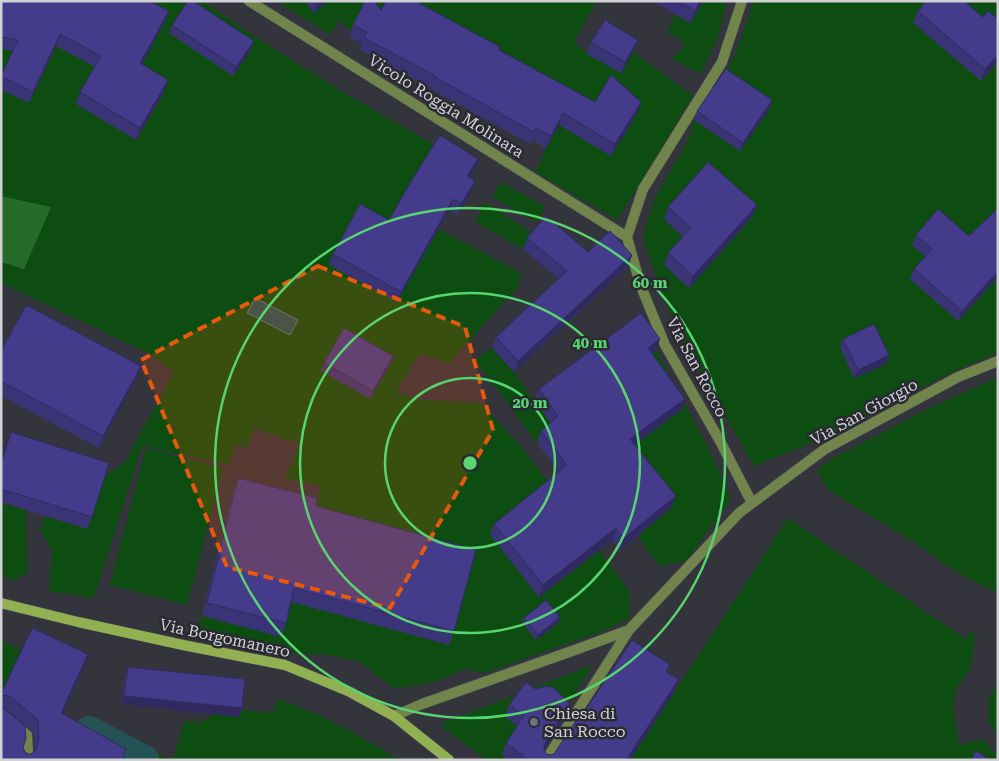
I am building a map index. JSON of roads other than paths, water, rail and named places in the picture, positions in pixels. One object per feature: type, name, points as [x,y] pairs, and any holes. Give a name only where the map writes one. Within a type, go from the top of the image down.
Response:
[{"type":"main road","name":"Via Borgomanero","points":[[1,603],[183,645],[285,665],[350,692],[394,716],[450,760]]},
{"type":"street","name":"Vicolo Roggia Molinara","points":[[250,1],[627,237]]},
{"type":"street","points":[[627,237],[643,189],[722,62],[742,1]]},
{"type":"street","name":"Via San Rocco","points":[[627,237],[640,284],[665,345],[720,441],[752,503]]},
{"type":"street","name":"Via San Giorgio","points":[[752,503],[825,449],[958,377],[998,361]]},
{"type":"street","points":[[546,760],[629,630],[739,513],[752,503]]},
{"type":"street","points":[[394,716],[422,704],[629,630]]},
{"type":"street","points":[[1,714],[27,735],[28,752],[25,760]]},
{"type":"waterway","points":[[89,731],[144,760]]},
{"type":"place","name":"Chiesa di San Rocco","points":[[534,722]]}]
